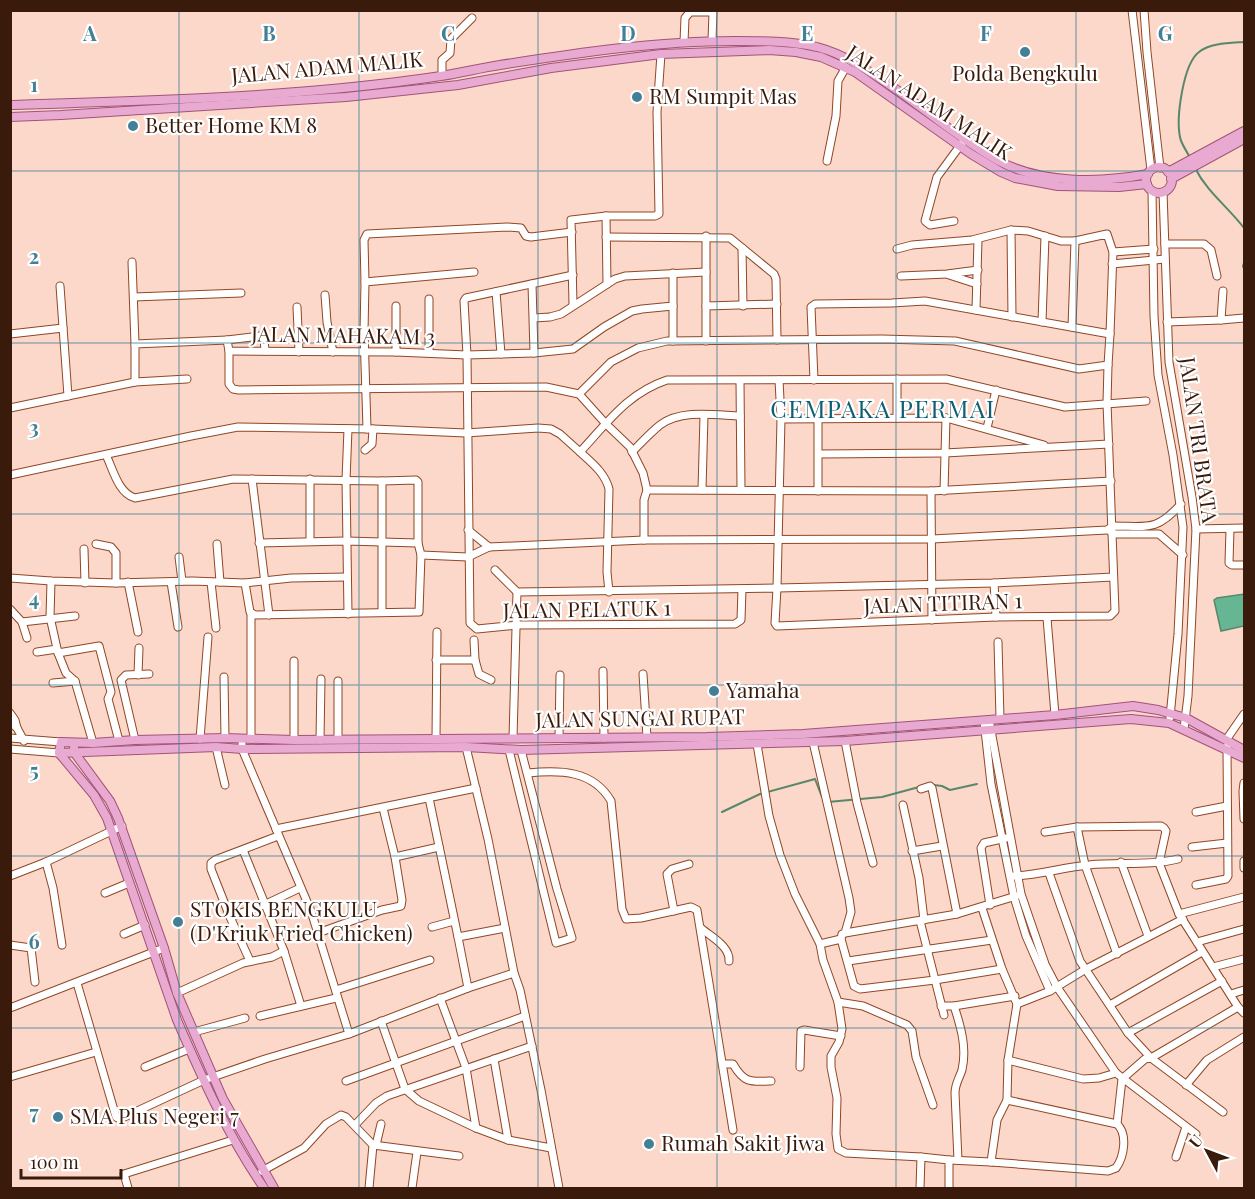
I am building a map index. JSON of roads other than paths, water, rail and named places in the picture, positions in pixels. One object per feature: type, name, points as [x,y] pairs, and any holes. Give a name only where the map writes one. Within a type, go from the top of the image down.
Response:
[{"type":"main road","points":[[712,41],[712,52]]},
{"type":"main road","name":"JALAN ADAM MALIK","points":[[10,105],[149,101],[321,89],[442,75],[577,54],[669,43],[765,41],[822,48],[866,69],[1001,172],[1015,178],[1058,186],[1150,188],[1163,192]]},
{"type":"main road","points":[[665,54],[669,43]]},
{"type":"main road","name":"JALAN ADAM MALIK","points":[[10,117],[346,97],[458,85],[551,68],[665,54],[754,49],[796,52],[821,57],[846,67],[963,142],[1010,166],[1047,176],[1093,180],[1130,178],[1183,170],[1200,160]]},
{"type":"main road","points":[[577,54],[578,65]]},
{"type":"main road","points":[[549,58],[551,68]]},
{"type":"main road","points":[[60,104],[61,115]]},
{"type":"main road","points":[[1200,160],[1245,131]]},
{"type":"main road","points":[[1200,160],[1245,139]]},
{"type":"main road","points":[[1150,188],[1160,173],[1169,187],[1163,192]]},
{"type":"main road","name":"JALAN SUNGAI RUPAT","points":[[61,742],[225,738],[338,739],[509,750],[757,744],[845,741],[988,725],[1000,719],[1133,706],[1186,718],[1245,758]]},
{"type":"main road","name":"JALAN SUNGAI RUPAT","points":[[59,753],[216,747],[242,749],[399,743],[436,739],[819,733],[1131,719],[1169,723],[1245,750]]},
{"type":"main road","points":[[61,742],[59,753],[94,795],[107,818],[189,1049],[233,1140],[264,1188]]},
{"type":"main road","points":[[74,742],[74,752],[110,801],[122,826],[177,993],[223,1100],[262,1171],[274,1188]]},
{"type":"street","points":[[1132,10],[1141,94],[1160,173]]},
{"type":"street","points":[[1144,10],[1160,173]]},
{"type":"street","points":[[684,42],[686,15],[690,12],[713,11],[712,41]]},
{"type":"street","points":[[442,75],[442,60],[450,53],[451,39],[471,18]]},
{"type":"street","points":[[573,304],[571,222],[573,219],[659,214],[657,112],[665,54]]},
{"type":"street","points":[[827,161],[836,116],[838,81],[846,67]]},
{"type":"street","points":[[1141,94],[1152,93]]},
{"type":"street","points":[[954,221],[930,225],[925,221],[937,177],[963,142]]},
{"type":"street","name":"JALAN TRI BRATA","points":[[1150,188],[1155,260],[1154,316],[1158,375],[1181,504],[1183,555],[1169,723]]},
{"type":"street","name":"JALAN TRI BRATA","points":[[1163,192],[1169,362],[1196,529],[1184,729]]},
{"type":"street","points":[[606,216],[607,284]]},
{"type":"street","points":[[364,450],[371,447],[365,388],[363,240],[367,234],[507,227],[521,228],[526,236],[531,237],[572,232]]},
{"type":"street","points":[[1011,230],[1012,317]]},
{"type":"street","points":[[517,592],[742,590],[994,583],[1113,577],[1107,403],[1113,252],[1107,234],[1075,241],[1061,241],[1028,231],[1011,230],[978,239],[912,245],[897,249]]},
{"type":"street","points":[[705,236],[706,341]]},
{"type":"street","points":[[1042,322],[1046,236]]},
{"type":"street","points":[[606,237],[730,238],[774,274],[777,340]]},
{"type":"street","points":[[976,310],[978,239]]},
{"type":"street","points":[[1072,327],[1075,241]]},
{"type":"street","points":[[1165,244],[1204,244],[1211,250],[1217,276]]},
{"type":"street","points":[[742,248],[743,306]]},
{"type":"street","points":[[1113,252],[1154,249]]},
{"type":"street","points":[[1112,264],[1166,259]]},
{"type":"street","points":[[132,262],[135,382]]},
{"type":"street","points":[[901,276],[978,270]]},
{"type":"street","points":[[365,282],[474,272]]},
{"type":"street","points":[[534,318],[561,314],[573,304],[625,276],[706,272]]},
{"type":"street","points":[[673,273],[673,341]]},
{"type":"street","points":[[947,274],[977,284]]},
{"type":"street","points":[[501,354],[496,292],[573,275]]},
{"type":"street","points":[[532,284],[534,353]]},
{"type":"street","points":[[60,286],[68,396]]},
{"type":"street","points":[[1221,320],[1223,291]]},
{"type":"street","name":"JALAN MAHAKAM 3","points":[[135,344],[227,340],[230,351],[396,352],[467,355],[466,298],[496,292]]},
{"type":"street","points":[[134,297],[241,293]]},
{"type":"street","points":[[325,295],[333,352]]},
{"type":"street","points":[[429,299],[429,353]]},
{"type":"street","points":[[814,380],[812,307],[815,304],[925,301],[1110,334]]},
{"type":"street","points":[[706,306],[777,304]]},
{"type":"street","points":[[297,306],[299,352]]},
{"type":"street","points":[[396,306],[396,352]]},
{"type":"street","points":[[468,557],[467,355],[573,349],[604,327],[632,312],[673,306]]},
{"type":"street","points":[[1167,322],[1245,318]]},
{"type":"street","points":[[10,334],[63,328]]},
{"type":"street","points":[[227,340],[260,336],[264,339],[265,351]]},
{"type":"street","points":[[579,394],[611,362],[638,348],[673,341],[955,341],[1079,369],[1108,366]]},
{"type":"street","points":[[230,351],[228,384],[233,389],[546,387],[579,394],[630,447],[643,472],[647,490],[644,500],[644,540]]},
{"type":"street","points":[[10,408],[135,382],[187,379]]},
{"type":"street","points":[[897,379],[897,418]]},
{"type":"street","points":[[580,452],[634,396],[649,386],[667,380],[956,380],[1065,407],[1146,401]]},
{"type":"street","points":[[740,381],[741,490]]},
{"type":"street","points":[[777,588],[781,418],[779,381]]},
{"type":"street","points":[[987,428],[996,390]]},
{"type":"street","points":[[702,490],[704,415]]},
{"type":"street","points":[[632,452],[660,425],[675,417],[740,416]]},
{"type":"street","points":[[781,418],[946,418],[1049,446]]},
{"type":"street","points":[[818,418],[818,491]]},
{"type":"street","points":[[944,491],[946,418]]},
{"type":"street","points":[[10,475],[238,427],[466,433],[522,428],[551,429],[580,452],[607,481],[609,489],[609,591]]},
{"type":"street","points":[[348,429],[346,480],[348,614]]},
{"type":"street","points":[[819,454],[945,453],[1109,444]]},
{"type":"street","points":[[1173,455],[1184,454]]},
{"type":"street","points":[[106,455],[123,490],[135,498],[233,479],[416,480],[418,482],[418,543],[421,555],[420,610],[418,613],[269,615],[251,613]]},
{"type":"street","points":[[252,479],[269,615]]},
{"type":"street","points":[[310,479],[310,541]]},
{"type":"street","points":[[382,481],[382,612]]},
{"type":"street","points":[[647,490],[944,491],[1111,481]]},
{"type":"street","points":[[931,491],[932,620]]},
{"type":"street","points":[[421,555],[468,557],[489,547],[608,541],[932,539],[1111,530],[1162,523],[1181,504]]},
{"type":"street","points":[[1196,529],[1245,528]]},
{"type":"street","points":[[1230,529],[1229,562],[1232,565],[1245,565]]},
{"type":"street","points":[[468,530],[489,547]]},
{"type":"street","points":[[1111,530],[1159,534],[1183,555]]},
{"type":"street","points":[[259,543],[310,541],[418,543]]},
{"type":"street","points":[[96,544],[111,547],[116,553],[116,583]]},
{"type":"street","points":[[217,544],[220,582]]},
{"type":"street","points":[[84,549],[85,583]]},
{"type":"street","points":[[179,557],[182,581]]},
{"type":"street","name":"JALAN PELATUK 1","points":[[468,557],[470,623],[477,629],[517,625],[735,624],[741,620],[742,590]]},
{"type":"street","points":[[495,570],[517,592],[513,738]]},
{"type":"street","points":[[10,578],[85,583],[182,581],[245,583],[291,578],[347,577]]},
{"type":"street","name":"JALAN TITIRAN 1","points":[[777,588],[775,622],[777,626],[996,617],[1110,616],[1115,611],[1113,577]]},
{"type":"street","points":[[51,582],[50,617],[58,651],[66,673],[75,681],[93,743]]},
{"type":"street","points":[[128,582],[138,632]]},
{"type":"street","points":[[171,582],[178,627]]},
{"type":"street","points":[[211,582],[216,628]]},
{"type":"street","points":[[245,583],[251,613],[246,739],[242,749],[318,933],[349,1034]]},
{"type":"street","points":[[994,583],[996,617]]},
{"type":"street","points":[[1180,608],[1191,608]]},
{"type":"street","points":[[10,609],[22,622],[27,638]]},
{"type":"street","points":[[22,622],[50,617],[75,616]]},
{"type":"street","points":[[1047,618],[1055,715]]},
{"type":"street","points":[[436,632],[436,739]]},
{"type":"street","points":[[200,739],[208,637]]},
{"type":"street","points":[[474,640],[475,660],[479,674],[491,680]]},
{"type":"street","points":[[998,642],[1000,719]]},
{"type":"street","points":[[37,652],[99,646],[111,692],[108,699],[119,741]]},
{"type":"street","points":[[138,675],[139,648]]},
{"type":"street","points":[[436,660],[475,660]]},
{"type":"street","points":[[294,661],[294,740]]},
{"type":"street","points":[[603,671],[604,738]]},
{"type":"street","points":[[135,740],[121,680],[126,675],[149,674]]},
{"type":"street","points":[[644,674],[647,737]]},
{"type":"street","points":[[559,738],[560,675]]},
{"type":"street","points":[[224,676],[225,738]]},
{"type":"street","points":[[320,740],[321,679]]},
{"type":"street","points":[[53,683],[75,681]]},
{"type":"street","points":[[338,681],[338,739]]},
{"type":"street","points":[[10,713],[17,729]]},
{"type":"street","points":[[1196,885],[1226,879],[1228,872],[1227,744],[1244,714]]},
{"type":"street","points":[[10,722],[24,740],[24,749]]},
{"type":"street","points":[[988,725],[1019,876],[1018,896],[1026,936],[1050,991]]},
{"type":"street","points":[[988,725],[991,784],[1010,877],[1057,987],[1116,1073],[1196,1134]]},
{"type":"street","points":[[10,738],[61,742]]},
{"type":"street","points":[[845,741],[857,802],[873,863]]},
{"type":"street","points":[[813,742],[849,898],[851,912],[843,936],[857,989],[1002,969]]},
{"type":"street","points":[[757,744],[768,816],[786,873],[820,944],[823,960],[838,1002],[842,1029],[831,1056],[837,1098],[838,1149],[846,1153],[1113,1170],[1119,1166],[1124,1136],[1117,1124],[1007,1100]]},
{"type":"street","points":[[216,747],[225,785]]},
{"type":"street","points":[[466,747],[514,973],[532,1046],[559,1188]]},
{"type":"street","points":[[10,749],[59,753]]},
{"type":"street","points":[[509,750],[556,943],[572,938],[556,889],[521,750]]},
{"type":"street","points":[[528,773],[560,771],[578,774],[594,781],[605,791],[611,801],[623,915],[631,920],[695,908],[698,913],[733,1130]]},
{"type":"street","points":[[1245,783],[1243,791],[1245,819]]},
{"type":"street","points":[[921,789],[931,786],[932,788],[957,914]]},
{"type":"street","points":[[250,961],[230,917],[211,865],[215,860],[243,850],[277,833],[476,788]]},
{"type":"street","points":[[429,798],[468,988]]},
{"type":"street","points":[[903,805],[919,878],[922,920],[944,1015]]},
{"type":"street","points":[[1196,812],[1227,806]]},
{"type":"street","points":[[318,933],[382,910],[401,906],[402,900],[394,856],[383,808]]},
{"type":"street","points":[[10,876],[46,862],[122,826]]},
{"type":"street","points":[[1046,832],[1077,828],[1163,826],[1166,831],[1159,863],[1181,917],[1238,1007],[1245,1013]]},
{"type":"street","points":[[1077,828],[1085,865],[1117,954]]},
{"type":"street","points":[[991,1162],[997,1120],[1007,1100],[1008,1060],[1017,1004],[992,940],[986,907],[981,848],[984,843],[1011,837]]},
{"type":"street","points":[[1192,847],[1227,843]]},
{"type":"street","points":[[912,851],[942,846]]},
{"type":"street","points":[[394,856],[439,847]]},
{"type":"street","points":[[243,850],[284,951],[301,1006]]},
{"type":"street","points":[[1010,877],[1048,873],[1085,865],[1121,862],[1159,863],[1178,860]]},
{"type":"street","points":[[1245,861],[1245,868]]},
{"type":"street","points":[[46,862],[53,888],[62,945]]},
{"type":"street","points":[[1121,862],[1148,936]]},
{"type":"street","points":[[674,911],[667,874],[672,869],[689,864]]},
{"type":"street","points":[[1048,873],[1080,962],[1128,1033],[1151,1058],[1223,1112]]},
{"type":"street","points":[[105,893],[129,883]]},
{"type":"street","points":[[230,917],[300,888]]},
{"type":"street","points":[[543,894],[556,889]]},
{"type":"street","points":[[820,944],[843,936],[986,907],[1018,896]]},
{"type":"street","points":[[1017,1004],[1050,991],[1181,917],[1245,897]]},
{"type":"street","points":[[432,927],[454,921]]},
{"type":"street","points":[[124,934],[145,926]]},
{"type":"street","points":[[458,937],[505,928]]},
{"type":"street","points":[[701,928],[725,947],[729,952],[729,961]]},
{"type":"street","points":[[1197,942],[1245,929]]},
{"type":"street","points":[[848,961],[992,940]]},
{"type":"street","points":[[10,945],[31,948],[35,982]]},
{"type":"street","points":[[10,1008],[164,948]]},
{"type":"street","points":[[177,993],[250,961],[272,957],[284,951]]},
{"type":"street","points":[[1110,1005],[1202,952]]},
{"type":"street","points":[[1213,967],[1245,959]]},
{"type":"street","points":[[260,1016],[301,1006],[430,960]]},
{"type":"street","points":[[77,983],[118,1119],[204,1080],[349,1034],[440,998],[514,973]]},
{"type":"street","points":[[1128,1033],[1222,981]]},
{"type":"street","points":[[1231,994],[1245,990]]},
{"type":"street","points":[[941,1006],[1015,996]]},
{"type":"street","points":[[440,998],[466,1068],[476,1128]]},
{"type":"street","points":[[838,1002],[863,1006],[907,1025],[912,1031],[916,1057],[933,1105]]},
{"type":"street","points":[[954,1006],[963,1034],[962,1069],[955,1083],[958,1160]]},
{"type":"street","points":[[1117,1124],[1122,1079],[1145,1059],[1151,1058],[1238,1007]]},
{"type":"street","points":[[346,1081],[525,1016]]},
{"type":"street","points":[[194,1032],[245,1018]]},
{"type":"street","points":[[381,1021],[405,1089],[419,1101],[476,1128],[508,1140],[550,1148]]},
{"type":"street","points":[[800,1067],[801,1031],[841,1036]]},
{"type":"street","points":[[1186,1085],[1207,1060],[1245,1037]]},
{"type":"street","points":[[355,1125],[376,1103],[387,1096],[532,1046]]},
{"type":"street","points":[[145,1067],[189,1049]]},
{"type":"street","points":[[10,1077],[96,1052]]},
{"type":"street","points":[[494,1059],[508,1140]]},
{"type":"street","points":[[1008,1060],[1083,1079],[1099,1078],[1116,1073]]},
{"type":"street","points":[[723,1064],[733,1064],[742,1078],[747,1080],[771,1081]]},
{"type":"street","points":[[262,1171],[304,1148],[326,1124],[337,1116],[346,1117],[375,1145],[459,1156]]},
{"type":"street","points":[[369,1188],[375,1145],[381,1124]]},
{"type":"street","points":[[1176,1157],[1186,1127]]},
{"type":"street","points":[[128,1188],[124,1174],[233,1140]]},
{"type":"street","points":[[412,1188],[417,1152]]},
{"type":"street","points":[[920,1188],[921,1157]]},
{"type":"street","points":[[949,1160],[949,1188]]},
{"type":"waterway","points":[[1190,158],[1180,137],[1179,117],[1185,79],[1193,58],[1209,47],[1244,42]]},
{"type":"waterway","points":[[1195,168],[1205,185],[1244,228]]},
{"type":"waterway","points":[[1244,263],[1244,269]]},
{"type":"waterway","points":[[722,812],[760,794],[815,779],[822,797]]},
{"type":"waterway","points":[[934,785],[950,790],[977,784]]},
{"type":"waterway","points":[[828,802],[882,797],[919,787]]},
{"type":"place","name":"Polda Bengkulu","points":[[1025,52]]},
{"type":"place","name":"RM Sumpit Mas","points":[[637,97]]},
{"type":"place","name":"Better Home KM 8","points":[[133,126]]},
{"type":"place","name":"Yamaha","points":[[714,691]]},
{"type":"place","name":"STOKIS BENGKULU (D'Kriuk Fried Chicken)","points":[[178,922]]},
{"type":"place","name":"SMA Plus Negeri 7","points":[[58,1117]]},
{"type":"place","name":"Rumah Sakit Jiwa","points":[[649,1144]]},
{"type":"district","name":"CEMPAKA PERMAI","points":[[883,410]]}]
